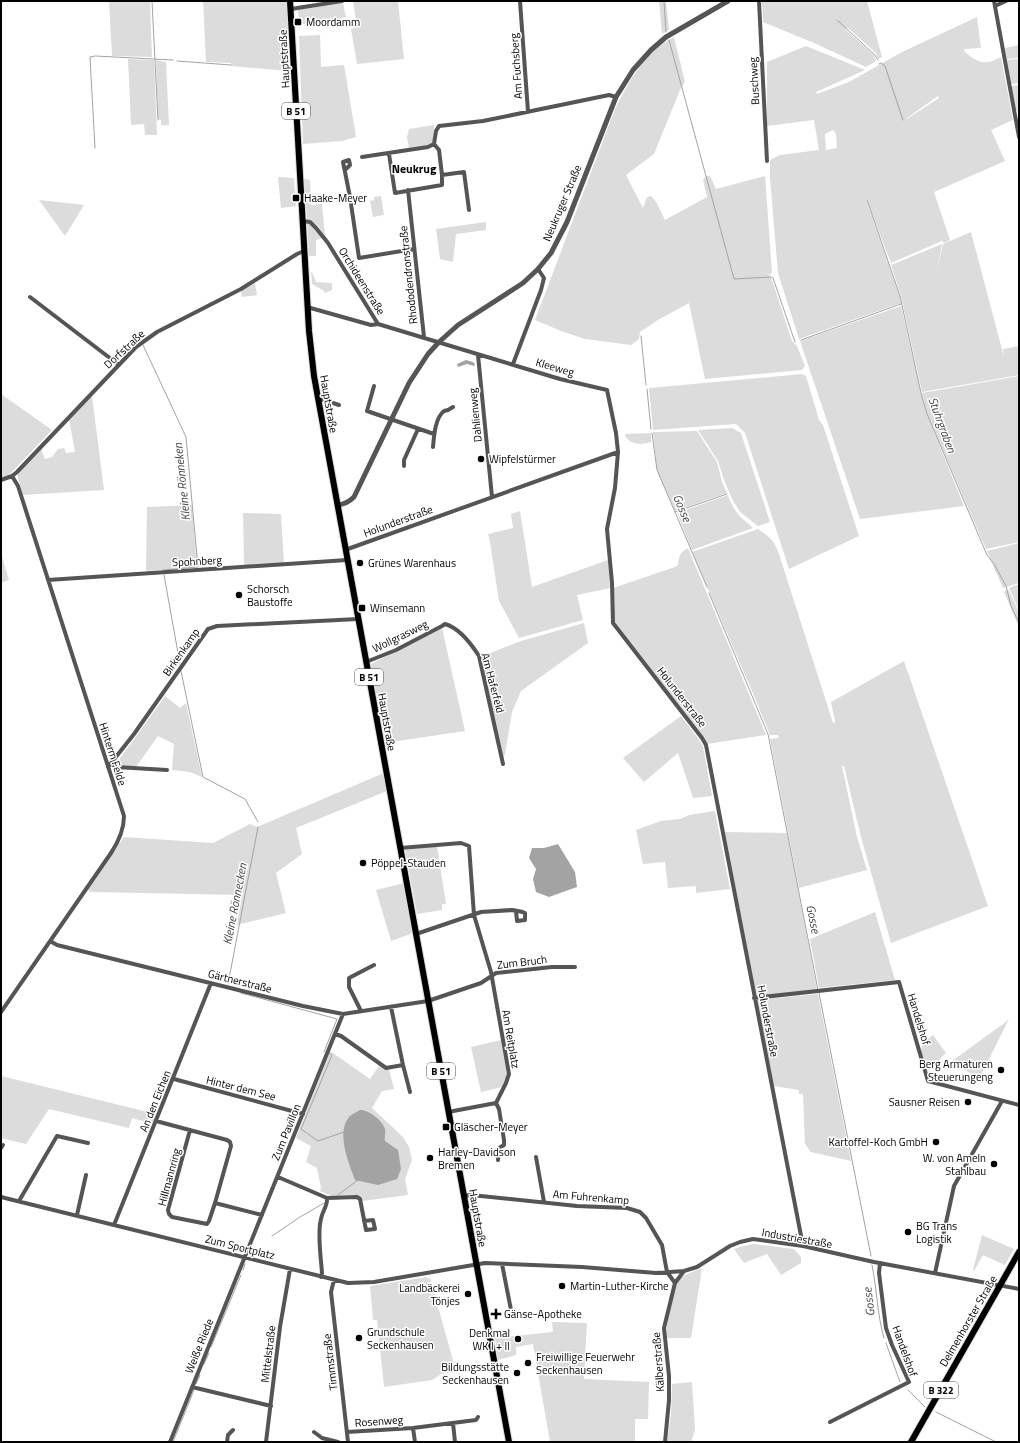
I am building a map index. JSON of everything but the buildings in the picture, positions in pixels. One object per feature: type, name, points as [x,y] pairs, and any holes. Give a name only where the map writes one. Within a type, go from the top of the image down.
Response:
[{"type":"main road","name":"Hauptstraße","points":[[290,1],[311,356],[345,550],[509,1442]]},
{"type":"main road","name":"Delmenhorster Straße","points":[[911,1442],[1019,1252]]},
{"type":"street","points":[[291,8],[342,1]]},
{"type":"street","name":"Am Fuchsberg","points":[[520,1],[528,112],[610,96],[616,97]]},
{"type":"street","name":"Neukruger Straße","points":[[338,505],[345,504],[354,497],[391,419],[419,367],[438,342],[458,325],[523,283],[538,269],[550,253],[567,222],[616,97],[633,70],[651,50],[677,30],[728,1]]},
{"type":"street","name":"Buschweg","points":[[759,1],[767,161]]},
{"type":"street","points":[[994,1],[1019,138]]},
{"type":"street","points":[[995,6],[1006,1]]},
{"type":"street","points":[[389,154],[395,193],[442,185],[439,150],[434,144],[436,131],[439,126],[466,124],[528,112]]},
{"type":"street","points":[[362,157],[428,147],[434,144]]},
{"type":"street","points":[[344,170],[350,197],[359,258],[414,249]]},
{"type":"street","points":[[442,175],[464,172],[469,210]]},
{"type":"street","name":"Rhododendronstraße","points":[[408,190],[424,337]]},
{"type":"street","name":"Orchideenstraße","points":[[302,221],[310,222],[328,243],[378,324],[438,342]]},
{"type":"street","name":"Dorfstraße","points":[[1,480],[12,476],[136,347],[157,332],[241,289],[304,251]]},
{"type":"street","points":[[513,364],[541,290],[544,278],[538,269]]},
{"type":"street","points":[[30,297],[119,365]]},
{"type":"street","points":[[307,308],[371,325],[378,324]]},
{"type":"street","name":"Kleeweg","points":[[438,342],[560,379],[607,390],[616,433],[618,452]]},
{"type":"street","name":"Dahlienweg","points":[[478,355],[492,497]]},
{"type":"street","points":[[374,386],[367,411],[434,434]]},
{"type":"street","points":[[318,398],[339,404]]},
{"type":"street","points":[[433,447],[434,434],[440,415],[444,411],[453,407]]},
{"type":"street","points":[[404,466],[404,460],[418,429]]},
{"type":"street","name":"Holunderstraße","points":[[345,550],[618,452],[615,488],[607,529],[612,583],[613,623],[706,745],[803,1246]]},
{"type":"street","name":"Hinterm Felde","points":[[1,1012],[111,853],[124,828],[124,816],[18,486],[12,476]]},
{"type":"street","name":"Spohnberg","points":[[48,580],[347,560]]},
{"type":"street","name":"Birkenkamp","points":[[108,767],[112,764],[208,629],[217,626],[358,618]]},
{"type":"street","name":"Am Haferfeld","points":[[442,626],[445,624],[454,629],[472,644],[479,656],[503,764]]},
{"type":"street","name":"Wollgrasweg","points":[[366,662],[396,650],[442,626]]},
{"type":"street","points":[[112,764],[116,767],[167,770]]},
{"type":"street","name":"Am Reitplatz","points":[[400,848],[461,843],[469,846],[474,915],[492,975],[508,1074],[506,1083],[496,1103]]},
{"type":"street","points":[[416,934],[481,912],[516,911]]},
{"type":"street","name":"Gärtnerstraße","points":[[50,941],[57,945],[325,1011],[343,1014],[428,1001]]},
{"type":"street","points":[[361,1011],[349,987],[349,978],[374,964]]},
{"type":"street","name":"Zum Bruch","points":[[428,1001],[481,983],[496,973],[575,967]]},
{"type":"street","name":"Handelshof","points":[[754,998],[899,982],[928,1081],[1019,1105]]},
{"type":"street","name":"An den Eichen","points":[[114,1225],[174,1079],[211,983]]},
{"type":"street","points":[[391,1007],[410,1092]]},
{"type":"street","name":"Zum Pavillon","points":[[245,1257],[343,1014]]},
{"type":"street","points":[[335,1034],[341,1036],[386,1068],[403,1065]]},
{"type":"street","name":"Hinter dem See","points":[[174,1079],[303,1114]]},
{"type":"street","points":[[935,1273],[954,1186],[1002,1101]]},
{"type":"street","points":[[448,1112],[496,1103],[499,1109],[504,1140],[504,1145],[499,1148],[498,1160]]},
{"type":"street","name":"Hillmannring","points":[[156,1121],[190,1130],[227,1140],[230,1142],[231,1146],[215,1203],[207,1224],[172,1217],[168,1210],[190,1130]]},
{"type":"street","points":[[19,1201],[57,1136],[88,1143]]},
{"type":"street","name":"Am Fuhrenkamp","points":[[536,1157],[544,1202]]},
{"type":"street","points":[[77,1215],[86,1175]]},
{"type":"street","points":[[278,1177],[327,1198],[357,1197],[360,1199],[364,1221]]},
{"type":"street","name":"Am Fuhrenkamp","points":[[464,1196],[472,1195],[577,1206],[627,1208],[640,1212],[646,1218],[662,1245],[667,1272]]},
{"type":"street","name":"Zum Sportplatz","points":[[1,1196],[348,1283],[364,1283],[476,1264]]},
{"type":"street","points":[[321,1277],[320,1228],[327,1198]]},
{"type":"street","points":[[215,1203],[262,1215]]},
{"type":"street","name":"Industriestraße","points":[[476,1264],[667,1272],[684,1271],[697,1267],[730,1246],[753,1239],[803,1246],[880,1263],[1019,1289]]},
{"type":"street","name":"Weiße Riede","points":[[170,1442],[245,1257]]},
{"type":"street","name":"Handelshof","points":[[830,1422],[909,1382],[886,1328],[879,1273],[880,1263]]},
{"type":"street","points":[[502,1264],[512,1315]]},
{"type":"street","name":"Mittelstraße","points":[[266,1442],[290,1269]]},
{"type":"street","name":"Kälberstraße","points":[[665,1442],[669,1400],[669,1376],[664,1328],[675,1283],[684,1271]]},
{"type":"street","points":[[667,1272],[675,1283]]},
{"type":"street","name":"Timmstraße","points":[[334,1280],[331,1292],[348,1442]]},
{"type":"street","points":[[192,1387],[270,1406]]},
{"type":"street","name":"Rosenweg","points":[[347,1432],[413,1428],[476,1420],[478,1417]]},
{"type":"street","points":[[453,1422],[455,1442]]},
{"type":"street","name":"Rosenweg","points":[[413,1428],[415,1442]]},
{"type":"street","points":[[227,1442],[228,1435],[233,1430]]},
{"type":"street","points":[[314,1432],[322,1438],[338,1442]]},
{"type":"shaded area","points":[[109,1],[150,1],[152,57],[112,56]]},
{"type":"shaded area","points":[[203,1],[287,1],[289,71],[231,66],[231,63],[206,62]]},
{"type":"shaded area","points":[[353,1],[398,1],[404,59],[357,64],[351,29],[357,27]]},
{"type":"shaded area","points":[[659,1],[666,1],[669,29],[662,34]]},
{"type":"shaded area","points":[[762,1],[867,1],[882,57],[878,59],[876,53],[848,28],[845,29],[874,55],[876,61],[866,67],[763,22]]},
{"type":"shaded area","points":[[343,3],[346,17],[335,19],[336,21],[299,25],[298,10]]},
{"type":"shaded area","points":[[977,17],[981,48],[964,49],[965,52],[974,59],[982,62],[990,62],[1001,57],[1013,120],[991,130],[1005,161],[934,192],[950,240],[944,243],[942,241],[891,263],[866,198],[900,297],[901,304],[799,339],[778,273],[770,178],[770,160],[780,155],[819,150],[814,120],[767,126],[767,62],[806,46],[865,70],[816,92],[817,94],[849,82],[900,53]],"holes":[[[938,96],[939,98],[907,119],[907,118]],[[833,130],[836,134],[837,148],[826,150],[825,134]]]},
{"type":"shaded area","points":[[320,35],[321,67],[344,65],[356,137],[342,141],[303,144],[299,36]]},
{"type":"shaded area","points":[[674,37],[685,82],[680,90],[654,154],[626,175],[643,208],[647,197],[651,196],[656,202],[665,220],[707,197],[703,180],[706,176],[710,176],[716,189],[765,176],[772,273],[769,275],[792,341],[797,346],[805,366],[802,370],[705,379],[689,303],[640,332],[639,339],[631,345],[585,339],[535,320],[615,109],[632,78],[646,59],[655,50]]},
{"type":"shaded area","points":[[1019,45],[1019,58],[1007,59],[1005,48]]},
{"type":"shaded area","points":[[128,59],[154,60],[157,135],[145,135],[144,124],[131,125]]},
{"type":"shaded area","points":[[1019,59],[1019,83],[1011,84],[1007,60]]},
{"type":"shaded area","points":[[156,60],[166,62],[169,125],[161,125],[161,120],[158,119]]},
{"type":"shaded area","points":[[1019,85],[1019,110],[1015,111],[1011,86]]},
{"type":"shaded area","points":[[434,125],[433,141],[430,145],[409,148],[407,137],[409,129]]},
{"type":"shaded area","points":[[279,177],[294,178],[296,206],[281,208]]},
{"type":"shaded area","points":[[304,179],[310,180],[311,205],[322,204],[325,236],[317,225],[307,220]]},
{"type":"shaded area","points":[[381,196],[384,215],[373,217],[370,201],[374,200],[374,197]]},
{"type":"shaded area","points":[[39,200],[84,205],[65,236]]},
{"type":"shaded area","points":[[486,222],[486,230],[456,234],[453,262],[440,259],[436,229]]},
{"type":"shaded area","points":[[307,223],[316,229],[322,238],[316,240],[316,256],[309,256]]},
{"type":"shaded area","points":[[971,232],[1004,357],[1003,349],[1019,346],[1019,375],[922,392],[901,296],[891,265],[942,244],[937,271],[943,244]]},
{"type":"shaded area","points":[[311,272],[316,282],[332,283],[332,290],[325,293],[312,284]]},
{"type":"shaded area","points":[[255,283],[257,295],[242,297],[241,291]]},
{"type":"shaded area","points":[[901,306],[927,415],[964,506],[860,519],[800,341]]},
{"type":"shaded area","points":[[466,360],[473,362],[475,364],[474,366],[467,364],[458,367],[457,364]]},
{"type":"shaded area","points":[[802,374],[806,376],[819,420],[823,425],[859,536],[789,569],[745,433],[736,424],[653,430],[649,388]]},
{"type":"shaded area","points":[[1019,376],[1019,542],[986,549],[927,414],[922,393]]},
{"type":"shaded area","points":[[1,394],[52,430],[10,474],[1,478]]},
{"type":"shaded area","points":[[92,396],[104,490],[23,495],[17,474],[41,449],[45,459],[52,457],[58,449],[64,448],[66,453],[75,452],[69,419]]},
{"type":"shaded area","points":[[732,428],[741,433],[770,522],[758,526],[740,512],[733,501],[718,461],[698,430]]},
{"type":"shaded area","points":[[697,431],[717,462],[722,482],[727,493],[675,511],[657,470],[653,432]]},
{"type":"shaded area","points":[[651,433],[651,442],[644,444],[633,443],[625,436],[625,434]]},
{"type":"shaded area","points":[[728,495],[735,510],[753,528],[692,550],[677,513]]},
{"type":"shaded area","points":[[192,505],[197,567],[146,571],[147,507]]},
{"type":"shaded area","points":[[520,511],[532,587],[608,560],[610,588],[577,595],[583,620],[519,638],[499,601],[488,534],[513,528],[511,514]]},
{"type":"shaded area","points":[[243,513],[281,514],[284,564],[244,565]]},
{"type":"shaded area","points":[[758,529],[771,539],[779,554],[833,723],[835,722],[831,702],[904,661],[988,906],[891,943],[861,837],[844,766],[842,766],[857,837],[867,870],[799,888],[770,739],[779,738],[778,735],[770,735],[692,552]]},
{"type":"shaded area","points":[[1019,543],[1019,583],[1003,588],[987,551]]},
{"type":"shaded area","points":[[688,548],[766,735],[707,744],[614,622],[613,588],[675,567],[678,565],[680,555]]},
{"type":"shaded area","points":[[1,553],[9,580],[1,583]]},
{"type":"shaded area","points":[[1019,584],[1019,610],[1009,588]]},
{"type":"shaded area","points":[[1008,589],[1019,612],[1019,627],[1004,592]]},
{"type":"shaded area","points":[[584,623],[588,643],[521,691],[512,712],[503,758],[480,657],[521,641]]},
{"type":"shaded area","points":[[442,628],[465,731],[385,743],[371,664]]},
{"type":"shaded area","points":[[165,696],[180,708],[186,703],[202,777],[190,772],[172,770],[174,744],[158,736],[136,767],[119,766],[116,764]]},
{"type":"shaded area","points":[[681,716],[703,746],[712,796],[693,798],[678,753],[644,782],[623,758]]},
{"type":"shaded area","points":[[384,773],[387,791],[296,828],[302,854],[276,873],[286,913],[237,925],[242,895],[91,892],[88,890],[124,837],[213,843],[250,824],[257,827]]},
{"type":"shaded area","points":[[715,811],[730,889],[696,893],[696,886],[668,888],[665,862],[643,864],[636,830],[661,821],[680,819],[689,815]]},
{"type":"shaded area","points":[[725,832],[787,833],[817,989],[759,996],[755,992]]},
{"type":"shaded area","points":[[558,844],[575,872],[577,887],[549,897],[536,892],[533,879],[536,869],[529,858],[532,848],[544,848]]},
{"type":"shaded area","points":[[437,846],[446,904],[442,904],[442,910],[417,914],[405,850]]},
{"type":"shaded area","points":[[404,883],[413,933],[391,941],[376,890]]},
{"type":"shaded area","points":[[875,912],[895,980],[819,988],[810,939]]},
{"type":"shaded area","points":[[818,994],[851,1161],[811,1152],[805,1144],[803,1094],[799,1094],[799,1090],[774,1086],[757,1000]]},
{"type":"shaded area","points":[[1009,1019],[979,1079],[952,1061],[1003,1024]]},
{"type":"shaded area","points":[[933,1035],[946,1053],[928,1071],[921,1052],[922,1044]]},
{"type":"shaded area","points":[[501,1040],[507,1075],[502,1087],[481,1092],[471,1047]]},
{"type":"shaded area","points":[[330,1051],[370,1079],[379,1066],[385,1070],[389,1069],[394,1089],[382,1091],[372,1108],[403,1137],[409,1147],[412,1160],[405,1179],[408,1195],[362,1201],[361,1197],[355,1195],[332,1196],[320,1191],[321,1188],[317,1168],[306,1162],[311,1146],[296,1138]]},
{"type":"shaded area","points":[[1,1076],[156,1114],[153,1124],[132,1118],[129,1128],[49,1109],[26,1144],[1,1138]]},
{"type":"shaded area","points":[[360,1110],[364,1110],[378,1119],[385,1129],[385,1141],[398,1150],[401,1169],[397,1179],[378,1185],[355,1180],[343,1139],[346,1123],[350,1116]]},
{"type":"shaded area","points":[[982,1235],[1014,1249],[1005,1265],[983,1255],[974,1271],[973,1270]]},
{"type":"shaded area","points":[[753,1244],[794,1249],[801,1257],[801,1263],[781,1275],[767,1254],[744,1263],[734,1249]]},
{"type":"shaded area","points":[[702,1268],[691,1338],[666,1338],[670,1306],[678,1282],[682,1277]]},
{"type":"shaded area","points":[[427,1277],[428,1279],[430,1278],[454,1364],[461,1363],[463,1370],[441,1374],[432,1380],[384,1387],[377,1320],[373,1320],[370,1286]]},
{"type":"shaded area","points":[[552,1322],[587,1323],[584,1379],[649,1382],[648,1419],[635,1419],[635,1442],[550,1442],[533,1344],[516,1347],[516,1355],[498,1360],[495,1338],[553,1332]]},
{"type":"shaded area","points":[[692,1382],[695,1430],[691,1442],[667,1442],[671,1414],[672,1384]]},
{"type":"waterway","points":[[152,1],[158,120]]},
{"type":"waterway","points":[[664,1],[666,32]]},
{"type":"waterway","points":[[837,20],[875,55],[878,60]]},
{"type":"waterway","points":[[669,40],[734,279],[773,278],[795,342]]},
{"type":"waterway","points":[[95,148],[90,57],[173,60]]},
{"type":"waterway","points":[[177,61],[231,65]]},
{"type":"waterway","points":[[879,64],[881,63],[885,66],[903,120]]},
{"type":"waterway","name":"Stuhrgraben","points":[[867,200],[900,296],[927,414],[987,555],[994,564],[1006,586],[1011,606],[1019,623]]},
{"type":"waterway","points":[[801,340],[901,304]]},
{"type":"waterway","name":"Gosse","points":[[641,336],[646,385]]},
{"type":"waterway","name":"Kleine Rönneken","points":[[143,345],[186,437],[198,567],[163,570]]},
{"type":"waterway","name":"Gosse","points":[[647,389],[651,429]]},
{"type":"waterway","name":"Gosse","points":[[652,433],[657,470],[707,587]]},
{"type":"waterway","points":[[675,512],[727,494]]},
{"type":"waterway","name":"Kleine Rönneken","points":[[164,575],[180,664]]},
{"type":"waterway","name":"Gosse","points":[[709,593],[768,734],[818,990]]},
{"type":"waterway","name":"Kleine Rönneken","points":[[181,671],[203,777],[245,799],[258,822]]},
{"type":"waterway","name":"Kleine Rönnecken","points":[[228,984],[258,827]]},
{"type":"waterway","name":"Kleine Rönnecken","points":[[241,993],[337,1019],[324,1052]]},
{"type":"waterway","name":"Gosse","points":[[819,993],[871,1256]]},
{"type":"waterway","name":"Kleine Rönnecken","points":[[330,1054],[332,1055],[301,1129],[318,1141],[344,1132]]},
{"type":"waterway","name":"Kleine Rönnecken","points":[[338,1195],[358,1180]]},
{"type":"waterway","name":"Kleine Rönnecken","points":[[272,1236],[324,1203]]},
{"type":"waterway","name":"Kleine Rönnecken","points":[[243,1270],[245,1264]]},
{"type":"waterway","name":"Gosse","points":[[872,1265],[884,1338]]},
{"type":"waterway","name":"Kleine Rönnecken","points":[[211,1347],[241,1275]]},
{"type":"waterway","name":"Gosse","points":[[886,1343],[900,1382]]},
{"type":"waterway","name":"Kleine Rönneken","points":[[204,1364],[209,1353]]},
{"type":"waterway","name":"Kleine Rönneken","points":[[196,1384],[200,1375]]},
{"type":"waterway","name":"Kleine Rönnecken","points":[[173,1442],[194,1390]]},
{"type":"waterway","name":"Gosse","points":[[908,1390],[925,1407]]},
{"type":"waterway","name":"Gosse","points":[[936,1412],[996,1442]]},
{"type":"place","name":"Moordamm","points":[[298,22]]},
{"type":"place","name":"Haake-Meyer","points":[[296,198]]},
{"type":"place","name":"Wipfelstürmer","points":[[481,459]]},
{"type":"place","name":"Grünes Warenhaus","points":[[360,563]]},
{"type":"place","name":"Schorsch Baustoffe","points":[[239,595]]},
{"type":"place","name":"Winsemann","points":[[362,608]]},
{"type":"place","name":"Pöppel-Stauden","points":[[363,863]]},
{"type":"place","name":"Berg Armaturen Steuerungeng","points":[[1001,1070]]},
{"type":"place","name":"Sausner Reisen","points":[[968,1102]]},
{"type":"place","name":"Gläscher-Meyer","points":[[446,1127]]},
{"type":"place","name":"Kartoffel-Koch GmbH","points":[[936,1142]]},
{"type":"place","name":"Harley-Davidson Bremen","points":[[430,1158]]},
{"type":"place","name":"W. von Ameln Stahlbau","points":[[994,1164]]},
{"type":"place","name":"BG Trans Logistik","points":[[908,1232]]},
{"type":"place","name":"Martin-Luther-Kirche","points":[[562,1286]]},
{"type":"place","name":"Landbäckerei Tönjes","points":[[468,1294]]},
{"type":"place","name":"Gänse-Apotheke","points":[[496,1314]]},
{"type":"place","name":"Grundschule Seckenhausen","points":[[359,1338]]},
{"type":"place","name":"Denkmal WK I + II","points":[[518,1339]]},
{"type":"place","name":"Freiwillige Feuerwehr Seckenhausen","points":[[528,1363]]},
{"type":"place","name":"Bildungsstätte Seckenhausen","points":[[517,1373]]},
{"type":"district","name":"Neukrug","points":[[414,169]]}]
